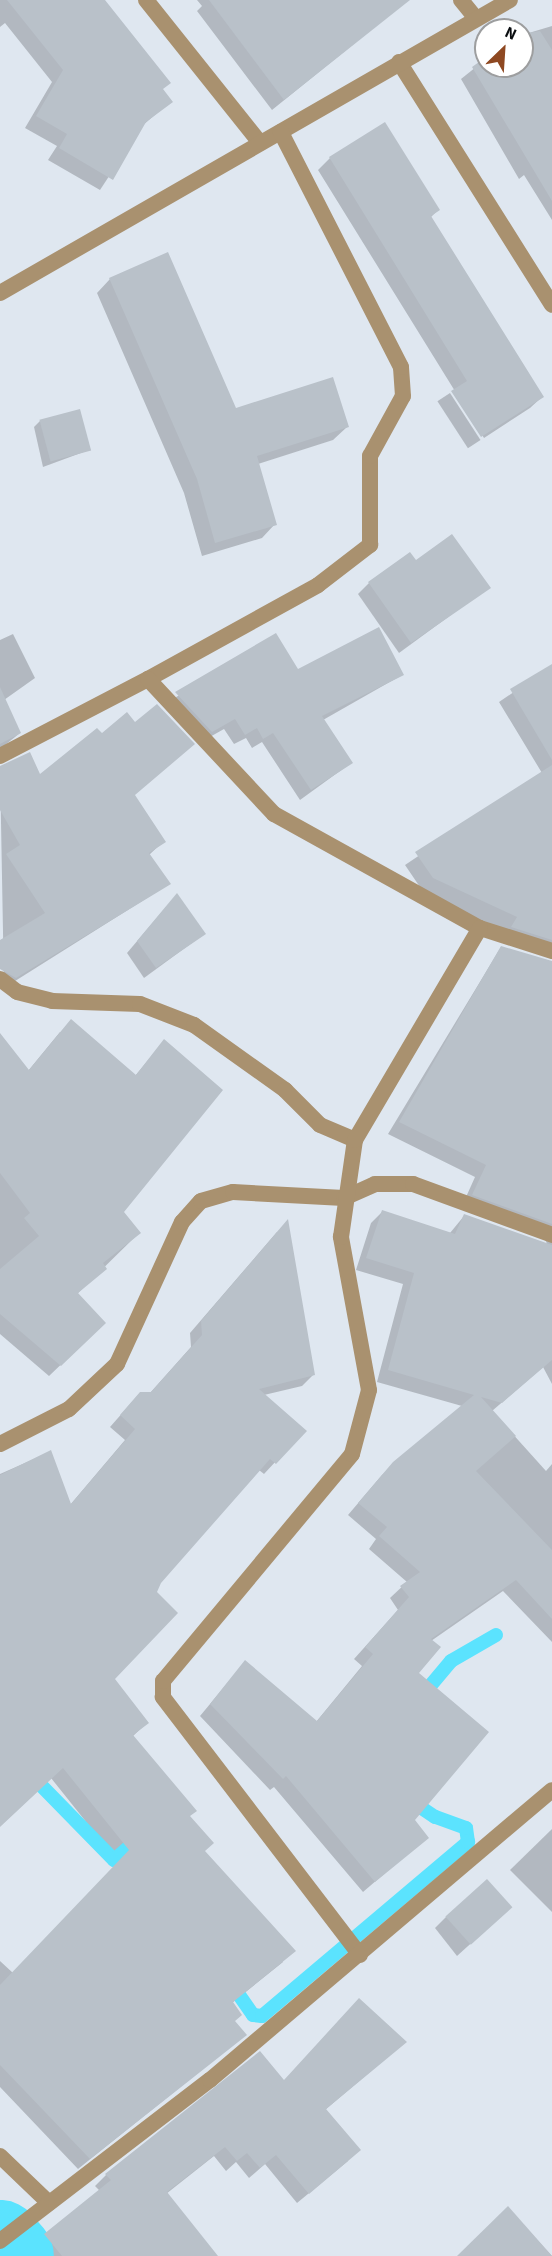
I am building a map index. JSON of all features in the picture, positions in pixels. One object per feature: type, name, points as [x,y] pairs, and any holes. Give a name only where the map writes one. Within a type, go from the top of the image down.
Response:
[{"type":"street","points":[[146,0],[260,143]]},
{"type":"street","points":[[461,0],[474,16]]},
{"type":"street","points":[[0,293],[281,132],[474,16],[510,0]]},
{"type":"street","points":[[399,62],[552,305]]},
{"type":"street","points":[[0,756],[148,679],[318,585],[370,545],[370,456],[403,396],[401,367],[281,132]]},
{"type":"street","points":[[148,679],[274,814],[480,928],[552,951]]},
{"type":"street","points":[[360,1955],[163,1697],[163,1681],[352,1454],[369,1390],[341,1237],[344,1198],[355,1140],[480,928]]},
{"type":"street","points":[[0,979],[17,992],[52,1001],[140,1004],[194,1025],[285,1090],[320,1125],[355,1140]]},
{"type":"street","points":[[0,1444],[69,1409],[117,1364],[182,1222],[201,1201],[233,1192],[344,1198],[375,1184],[413,1184],[552,1235]]},
{"type":"street","points":[[0,2241],[360,1955],[552,1791]]},
{"type":"street","points":[[0,2156],[49,2203]]},
{"type":"building","points":[[7,0],[105,0],[171,83],[163,89],[173,102],[146,122],[113,180],[59,148],[67,134],[36,116],[63,70]]},
{"type":"building","points":[[209,0],[410,0],[284,100]]},
{"type":"building","points":[[540,31],[552,50],[552,201],[479,78],[534,78],[534,32]]},
{"type":"building","points":[[385,122],[440,210],[431,216],[544,397],[481,437],[451,391],[467,381],[329,157]]},
{"type":"building","points":[[168,252],[236,408],[333,377],[349,427],[257,456],[277,525],[215,543],[197,479],[109,278]]},
{"type":"building","points":[[80,409],[91,451],[51,461],[39,420]]},
{"type":"building","points":[[452,534],[491,588],[411,643],[368,582],[410,552],[416,560]]},
{"type":"building","points":[[379,627],[404,675],[322,716],[353,763],[311,790],[273,733],[263,739],[257,728],[245,735],[235,719],[212,732],[175,692],[276,633],[298,669]]},
{"type":"building","points":[[552,664],[552,760],[510,689]]},
{"type":"building","points":[[0,687],[21,733],[0,744]]},
{"type":"building","points":[[157,704],[195,744],[135,795],[166,842],[149,853],[171,884],[16,978],[0,969],[0,940],[45,913],[6,854],[20,845],[0,810],[0,766],[30,752],[40,774],[97,728],[102,733],[127,712],[135,722]]},
{"type":"building","points":[[552,765],[552,940],[511,927],[517,917],[433,878],[415,852]]},
{"type":"building","points":[[177,893],[206,934],[156,968],[137,941]]},
{"type":"building","points":[[501,946],[552,961],[552,1224],[472,1195],[486,1165],[399,1122]]},
{"type":"building","points":[[71,1019],[136,1075],[164,1039],[223,1090],[124,1212],[141,1233],[103,1263],[107,1269],[78,1293],[106,1323],[61,1366],[0,1314],[0,1269],[39,1236],[24,1218],[30,1213],[0,1173],[0,1033],[29,1070]]},
{"type":"building","points":[[382,1210],[455,1234],[464,1214],[552,1245],[552,1360],[502,1403],[481,1397],[516,1436],[476,1471],[552,1550],[552,1619],[516,1580],[431,1639],[441,1647],[419,1673],[489,1732],[415,1820],[429,1838],[375,1882],[286,1776],[283,1779],[210,1704],[245,1660],[317,1721],[373,1654],[365,1647],[409,1597],[400,1586],[420,1572],[379,1536],[387,1527],[358,1503],[393,1462],[474,1395],[388,1370],[414,1273],[366,1258]]},
{"type":"building","points":[[288,1219],[315,1375],[259,1389],[307,1431],[276,1464],[270,1459],[161,1583],[157,1592],[178,1613],[115,1679],[149,1723],[133,1735],[197,1811],[190,1816],[214,1843],[205,1851],[296,1951],[233,2002],[242,2015],[235,2021],[247,2035],[90,2159],[0,2065],[0,1985],[129,1850],[63,1768],[0,1827],[0,1475],[51,1450],[71,1504],[135,1429],[120,1415],[140,1392],[151,1392],[202,1335],[201,1321]]},
{"type":"building","points":[[487,1879],[512,1907],[471,1945],[445,1916]]},
{"type":"building","points":[[359,1998],[407,2042],[326,2109],[361,2150],[309,2194],[276,2155],[260,2168],[247,2153],[237,2161],[225,2147],[167,2192],[218,2256],[62,2256],[44,2234],[111,2180],[105,2174],[260,2051],[284,2080]]},
{"type":"building","points":[[508,2206],[552,2256],[457,2256]]},
{"type":"waterway","points":[[420,1698],[451,1661],[496,1635]]},
{"type":"waterway","points":[[31,1775],[114,1860],[130,1846],[140,1857]]},
{"type":"waterway","points":[[230,1982],[253,2015],[262,2016],[468,1842],[466,1828],[435,1817],[410,1800]]},
{"type":"waterway","points":[[0,2242],[12,2256]]}]
